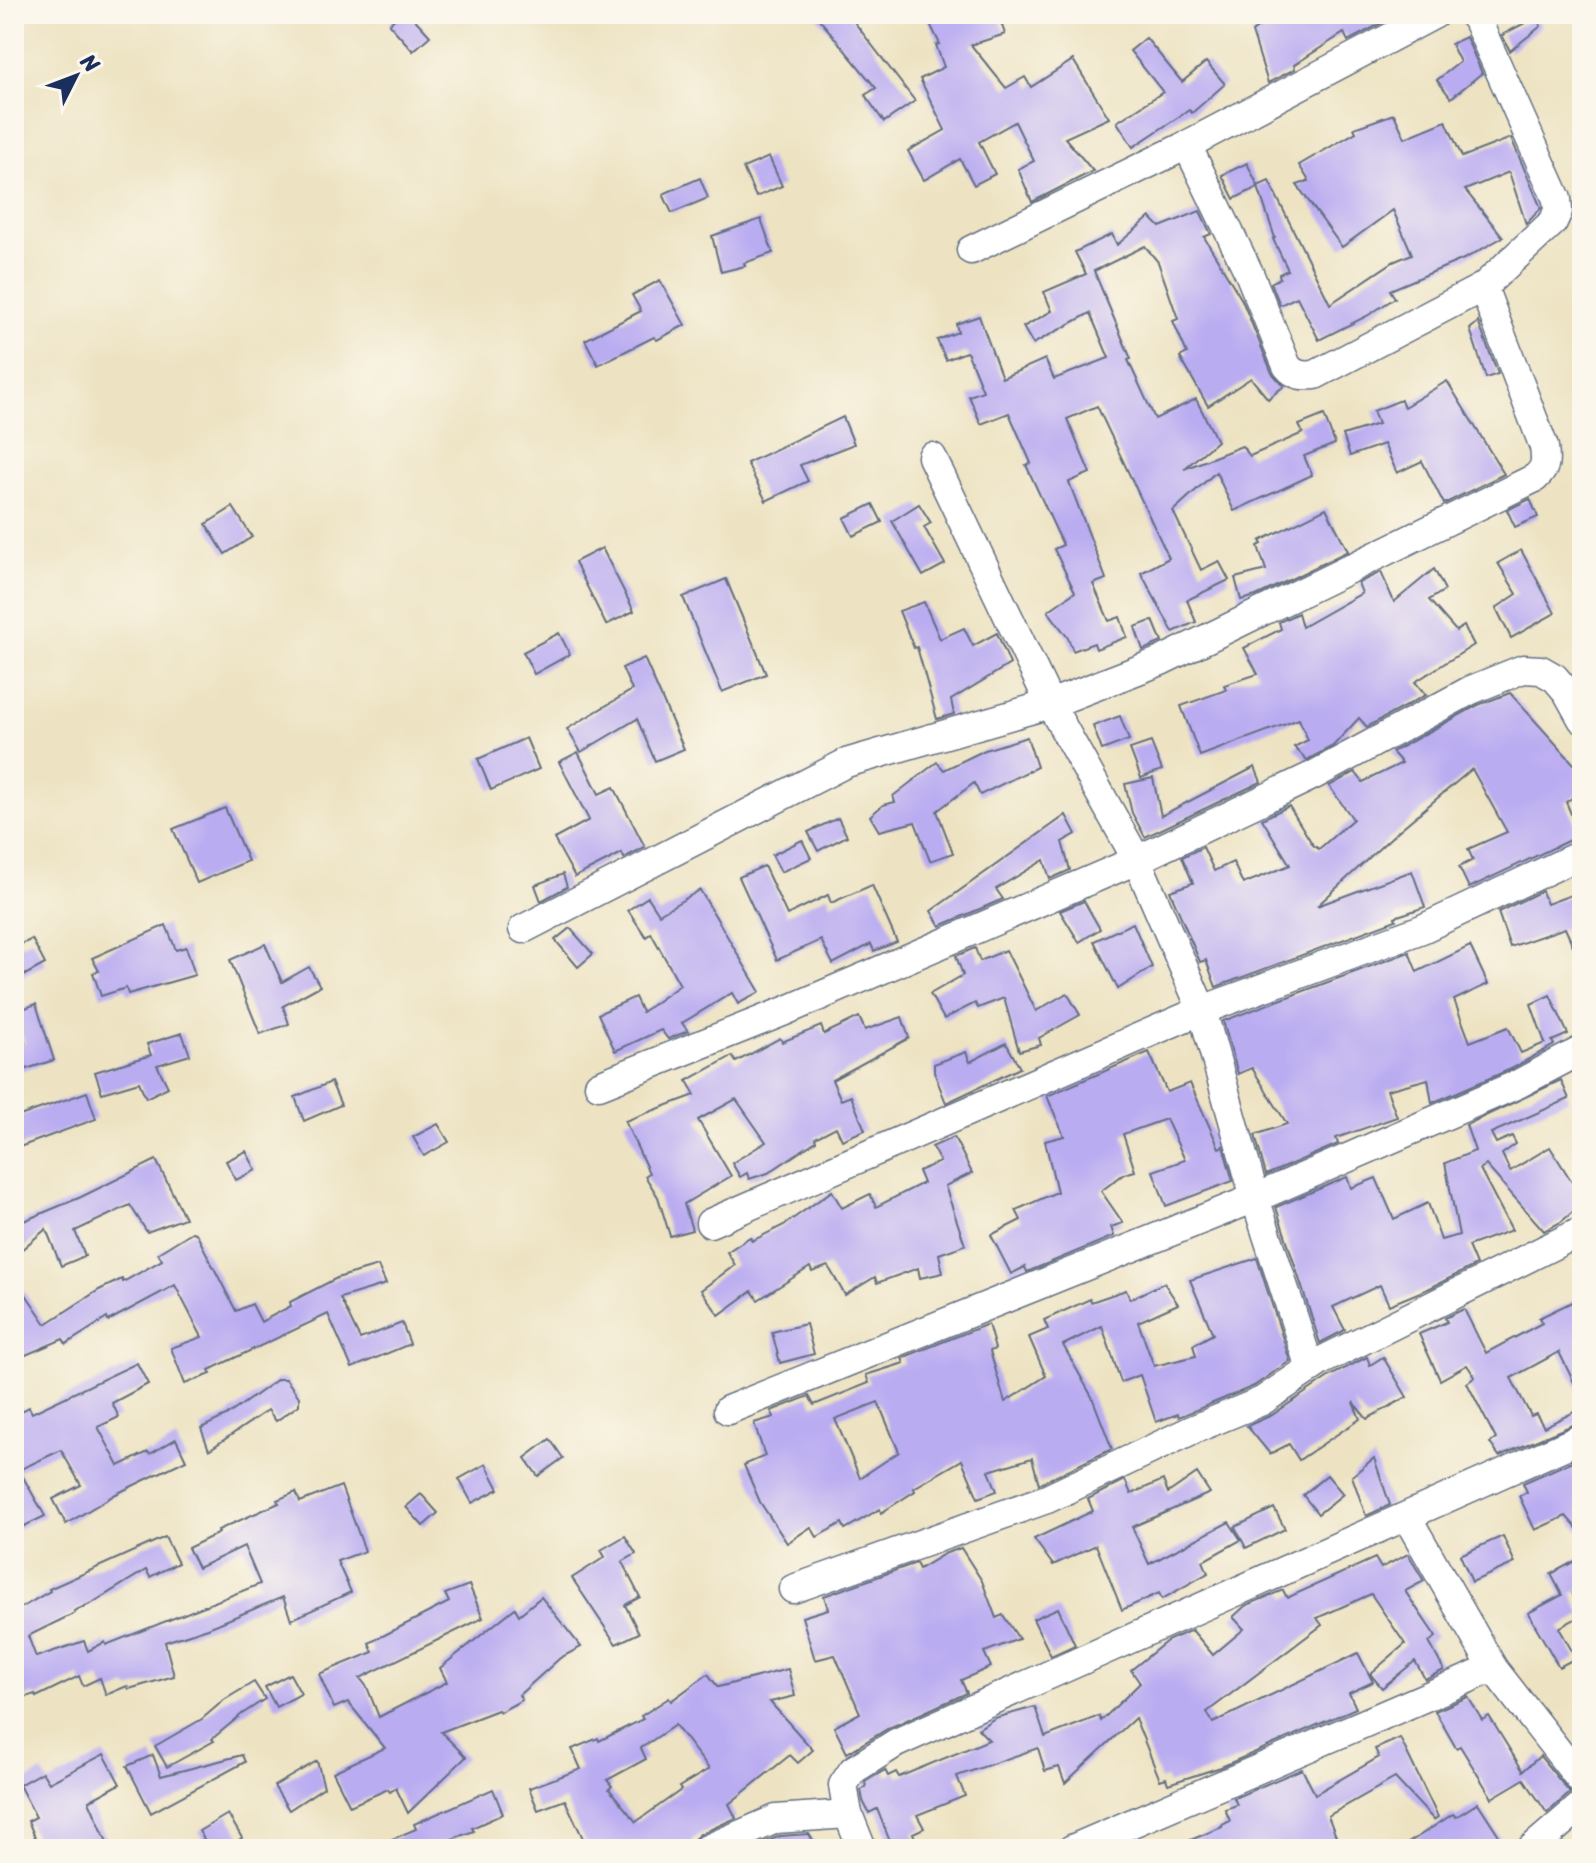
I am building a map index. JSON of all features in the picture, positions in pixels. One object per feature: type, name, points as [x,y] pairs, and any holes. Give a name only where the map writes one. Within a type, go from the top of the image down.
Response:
[{"type":"street","points":[[971,250],[1187,145],[1435,14]]},
{"type":"street","points":[[1187,145],[1249,273],[1284,358],[1293,373],[1315,375],[1483,287],[1553,222],[1558,211],[1557,199],[1472,14]]},
{"type":"street","points":[[523,929],[846,763],[1050,704],[1161,661],[1535,478],[1546,462],[1544,447],[1483,287]]},
{"type":"street","points":[[932,457],[1050,704],[1137,860],[1202,1010],[1255,1198],[1310,1368]]},
{"type":"street","points":[[599,1085],[785,1011],[1137,860],[1314,775],[1471,690],[1523,669],[1541,670],[1555,678],[1582,719]]},
{"type":"street","points":[[710,1223],[1202,1010],[1422,929],[1582,854]]},
{"type":"street","points":[[728,1410],[1255,1198],[1518,1084],[1582,1050]]},
{"type":"street","points":[[793,1589],[1047,1499],[1192,1430],[1262,1401],[1310,1368],[1582,1231]]},
{"type":"street","points":[[862,1849],[848,1814],[843,1785],[853,1770],[896,1743],[1582,1438]]},
{"type":"street","points":[[1407,1517],[1493,1668],[1582,1782]]},
{"type":"street","points":[[1072,1849],[1493,1668]]},
{"type":"street","points":[[1531,1849],[1582,1805]]},
{"type":"street","points":[[707,1849],[776,1819],[848,1814]]},
{"type":"building","points":[[400,14],[410,14],[430,36],[413,51],[389,24]]},
{"type":"building","points":[[815,14],[848,14],[915,101],[884,122],[865,95],[876,88]]},
{"type":"building","points":[[925,14],[998,14],[1005,34],[971,45],[1006,88],[1025,77],[1031,87],[1073,60],[1109,118],[1065,138],[1093,171],[1032,202],[1018,169],[1034,161],[1015,122],[979,142],[995,174],[974,185],[960,159],[924,180],[908,151],[945,130],[920,79],[944,67],[936,45],[940,44]]},
{"type":"building","points":[[1276,14],[1399,14],[1348,41],[1344,33],[1294,65],[1295,69],[1268,83],[1252,32]]},
{"type":"building","points":[[1536,17],[1541,26],[1510,51],[1502,35]]},
{"type":"building","points":[[1466,37],[1482,73],[1451,98],[1437,80],[1460,62],[1451,44]]},
{"type":"building","points":[[1146,38],[1182,82],[1206,62],[1225,84],[1192,113],[1189,110],[1133,147],[1117,122],[1163,92],[1130,51]]},
{"type":"building","points":[[1394,114],[1405,138],[1446,121],[1462,157],[1511,138],[1541,208],[1526,224],[1509,172],[1465,190],[1503,237],[1466,258],[1390,290],[1395,298],[1319,340],[1297,297],[1280,305],[1271,283],[1288,270],[1273,239],[1258,187],[1234,199],[1222,175],[1247,163],[1258,186],[1269,181],[1330,304],[1393,262],[1412,254],[1393,210],[1342,247],[1297,185],[1309,181],[1299,165],[1356,132],[1354,128]]},
{"type":"building","points":[[769,157],[782,186],[756,197],[743,168]]},
{"type":"building","points":[[700,178],[708,198],[672,213],[663,194]]},
{"type":"building","points":[[1200,211],[1211,234],[1204,237],[1242,300],[1272,373],[1284,386],[1268,399],[1251,378],[1208,406],[1180,357],[1187,353],[1173,321],[1178,319],[1158,262],[1145,246],[1094,271],[1131,359],[1128,360],[1155,419],[1196,399],[1217,441],[1184,469],[1242,446],[1250,456],[1303,433],[1299,425],[1324,415],[1335,444],[1304,456],[1312,475],[1234,511],[1216,472],[1173,511],[1201,570],[1219,561],[1229,580],[1187,600],[1196,622],[1173,632],[1141,573],[1169,558],[1097,406],[1067,419],[1090,473],[1069,482],[1106,579],[1093,584],[1109,621],[1120,617],[1127,637],[1096,649],[1094,643],[1073,651],[1068,638],[1048,611],[1075,592],[1054,549],[1063,545],[1026,465],[1031,463],[1009,413],[981,424],[969,396],[983,391],[968,354],[966,352],[946,360],[937,340],[958,332],[956,324],[979,316],[1002,378],[1045,359],[1054,379],[1109,358],[1090,313],[1033,344],[1023,327],[1052,311],[1044,292],[1086,274],[1075,252],[1112,234],[1117,245],[1150,217],[1160,227]]},
{"type":"building","points":[[761,219],[773,253],[744,263],[745,266],[721,272],[712,236]]},
{"type":"building","points":[[660,280],[685,325],[598,365],[585,340],[641,311],[632,295]]},
{"type":"building","points":[[1478,322],[1498,374],[1486,378],[1470,329]]},
{"type":"building","points":[[1447,381],[1504,474],[1444,504],[1422,461],[1397,473],[1384,444],[1350,456],[1343,435],[1378,424],[1373,411],[1401,400],[1404,407]]},
{"type":"building","points":[[843,417],[854,444],[800,465],[808,481],[766,501],[747,463]]},
{"type":"building","points":[[1530,499],[1538,517],[1515,527],[1507,510]]},
{"type":"building","points":[[873,504],[882,522],[853,536],[844,518]]},
{"type":"building","points":[[919,504],[931,523],[924,527],[945,564],[923,576],[892,521]]},
{"type":"building","points":[[233,507],[252,537],[225,554],[206,524]]},
{"type":"building","points":[[1326,508],[1348,551],[1256,596],[1241,600],[1235,578],[1266,570],[1258,546],[1262,544],[1260,541]]},
{"type":"building","points":[[602,548],[634,611],[606,625],[575,562]]},
{"type":"building","points":[[1521,550],[1555,613],[1511,638],[1496,608],[1517,594],[1498,563]]},
{"type":"building","points":[[1434,569],[1445,590],[1429,600],[1456,631],[1464,626],[1474,645],[1415,682],[1426,695],[1367,727],[1359,718],[1333,746],[1307,760],[1294,747],[1308,740],[1299,719],[1200,756],[1181,706],[1226,690],[1224,685],[1258,674],[1244,648],[1281,629],[1279,622],[1298,613],[1302,627],[1362,593],[1358,583],[1381,572],[1394,602]]},
{"type":"building","points":[[726,579],[766,674],[722,692],[683,597]]},
{"type":"building","points":[[924,602],[940,639],[964,628],[973,646],[997,633],[1010,664],[951,700],[954,714],[937,719],[917,647],[914,648],[899,611]]},
{"type":"building","points":[[1153,620],[1162,642],[1143,650],[1135,627]]},
{"type":"building","points":[[559,633],[570,654],[534,674],[523,652]]},
{"type":"building","points":[[644,658],[684,749],[655,761],[637,719],[581,752],[567,729],[632,690],[622,668]]},
{"type":"building","points":[[1510,693],[1582,773],[1582,791],[1566,802],[1580,835],[1469,888],[1459,867],[1473,860],[1468,849],[1507,832],[1472,769],[1397,832],[1317,906],[1412,871],[1425,907],[1216,987],[1206,960],[1200,962],[1170,891],[1193,883],[1182,857],[1203,847],[1214,871],[1233,862],[1243,884],[1290,865],[1262,819],[1289,806],[1313,845],[1319,849],[1353,819],[1329,786],[1355,772],[1363,782],[1402,763],[1392,752],[1478,705]]},
{"type":"building","points":[[1120,716],[1129,740],[1102,750],[1093,726]]},
{"type":"building","points":[[1027,737],[1037,767],[980,795],[974,783],[937,811],[953,853],[930,861],[915,822],[879,831],[870,816],[883,805],[895,802],[893,796],[937,762],[944,770],[985,750]]},
{"type":"building","points":[[526,738],[539,769],[491,790],[478,759]]},
{"type":"building","points":[[1151,742],[1162,770],[1141,778],[1130,749]]},
{"type":"building","points":[[578,752],[599,794],[614,787],[645,847],[624,858],[622,853],[575,877],[554,839],[589,820],[559,762]]},
{"type":"building","points":[[1255,767],[1261,782],[1145,837],[1132,813],[1125,784],[1153,778],[1161,816]]},
{"type":"building","points":[[225,808],[248,861],[197,883],[173,829]]},
{"type":"building","points":[[1066,815],[1076,834],[1062,842],[1070,870],[1050,879],[1044,860],[996,889],[1003,899],[940,926],[931,911]]},
{"type":"building","points":[[838,818],[847,836],[818,851],[808,832]]},
{"type":"building","points":[[802,840],[811,858],[781,872],[772,855]]},
{"type":"building","points":[[764,866],[787,915],[828,895],[831,903],[872,885],[897,942],[874,951],[871,944],[833,964],[821,940],[777,960],[739,877]]},
{"type":"building","points":[[563,874],[567,887],[541,901],[535,885]]},
{"type":"building","points":[[700,890],[760,992],[738,1004],[732,993],[682,1023],[688,1031],[668,1039],[661,1030],[615,1051],[598,1014],[635,997],[642,1012],[680,985],[651,933],[646,937],[628,910],[648,897],[659,914]]},
{"type":"building","points":[[1542,891],[1547,904],[1582,891],[1582,966],[1565,928],[1510,947],[1498,912]]},
{"type":"building","points":[[1084,901],[1100,929],[1079,942],[1060,911]]},
{"type":"building","points":[[1133,923],[1152,967],[1118,989],[1094,941]]},
{"type":"building","points":[[166,925],[176,950],[186,947],[195,975],[128,994],[126,988],[101,996],[93,973],[99,971],[92,958]]},
{"type":"building","points":[[570,928],[593,954],[578,967],[555,940]]},
{"type":"building","points":[[32,939],[45,964],[14,981],[14,948]]},
{"type":"building","points":[[265,944],[282,982],[309,967],[320,986],[283,1006],[289,1024],[260,1034],[230,960]]},
{"type":"building","points":[[1470,946],[1488,984],[1454,1000],[1470,1042],[1508,1027],[1521,1053],[1545,1043],[1531,1004],[1550,995],[1568,1034],[1552,1041],[1554,1045],[1511,1069],[1432,1103],[1428,1079],[1387,1090],[1397,1117],[1336,1138],[1338,1144],[1266,1175],[1255,1135],[1287,1124],[1252,1068],[1238,1074],[1223,1021],[1409,952],[1417,972]]},
{"type":"building","points":[[975,948],[980,961],[1006,950],[1036,1011],[1067,993],[1080,1015],[1039,1038],[1041,1045],[1019,1051],[1004,998],[978,1008],[975,1003],[944,1019],[930,994],[963,975],[956,956]]},
{"type":"building","points":[[36,1004],[54,1060],[14,1073],[14,1047],[25,1043],[14,1012]]},
{"type":"building","points":[[859,1017],[865,1030],[902,1017],[909,1038],[832,1080],[841,1100],[851,1096],[865,1130],[842,1140],[836,1127],[815,1138],[816,1141],[768,1173],[749,1179],[747,1173],[740,1177],[732,1163],[766,1142],[736,1099],[698,1120],[731,1176],[684,1204],[692,1230],[670,1236],[658,1197],[645,1176],[649,1173],[625,1121],[695,1095],[687,1081],[732,1056],[736,1062],[780,1038],[782,1042],[821,1026],[824,1034]]},
{"type":"building","points":[[182,1033],[190,1055],[157,1065],[168,1087],[146,1098],[139,1082],[102,1093],[95,1072],[151,1055],[147,1044]]},
{"type":"building","points":[[1006,1043],[1020,1068],[946,1103],[934,1064],[966,1052],[970,1062]]},
{"type":"building","points":[[1149,1052],[1167,1092],[1190,1083],[1219,1148],[1223,1146],[1233,1181],[1166,1206],[1153,1171],[1185,1160],[1166,1119],[1123,1134],[1135,1171],[1124,1174],[1101,1191],[1123,1223],[1111,1227],[1114,1236],[1027,1272],[1025,1267],[1011,1274],[991,1235],[1021,1220],[1016,1210],[1057,1192],[1045,1141],[1064,1136],[1047,1096]]},
{"type":"building","points":[[1561,1080],[1569,1099],[1491,1133],[1496,1143],[1512,1136],[1516,1144],[1502,1154],[1510,1171],[1550,1147],[1582,1198],[1582,1204],[1561,1222],[1544,1231],[1486,1165],[1480,1169],[1512,1230],[1468,1246],[1476,1265],[1430,1288],[1389,1305],[1380,1285],[1333,1307],[1345,1330],[1320,1343],[1276,1207],[1347,1177],[1351,1188],[1376,1178],[1394,1219],[1428,1203],[1441,1240],[1459,1235],[1445,1163],[1475,1151],[1466,1125]]},
{"type":"building","points":[[331,1082],[341,1105],[304,1121],[295,1097]]},
{"type":"building","points":[[87,1092],[96,1119],[14,1149],[14,1118]]},
{"type":"building","points":[[438,1124],[449,1142],[424,1156],[413,1137]]},
{"type":"building","points":[[954,1137],[972,1173],[945,1186],[965,1245],[939,1254],[943,1273],[920,1278],[918,1268],[877,1283],[875,1277],[845,1295],[828,1266],[812,1272],[810,1267],[758,1300],[752,1291],[719,1315],[701,1290],[735,1265],[727,1252],[750,1237],[752,1241],[784,1225],[832,1191],[842,1208],[870,1194],[876,1207],[923,1183],[918,1171],[940,1162],[932,1147]]},
{"type":"building","points":[[246,1151],[256,1170],[236,1180],[226,1161]]},
{"type":"building","points":[[156,1160],[185,1218],[147,1232],[130,1205],[75,1231],[85,1256],[61,1266],[46,1229],[14,1256],[14,1225],[81,1197]]},
{"type":"building","points":[[192,1232],[196,1233],[236,1311],[252,1304],[261,1322],[291,1306],[290,1302],[337,1278],[378,1266],[386,1284],[340,1298],[360,1339],[402,1323],[410,1344],[352,1368],[328,1314],[209,1370],[211,1374],[185,1384],[171,1348],[202,1337],[175,1285],[108,1321],[107,1318],[66,1344],[63,1339],[14,1360],[14,1277],[46,1324],[99,1290],[122,1279],[123,1282],[162,1260],[158,1253]]},
{"type":"building","points":[[1257,1258],[1290,1361],[1254,1386],[1179,1417],[1178,1414],[1156,1422],[1140,1375],[1121,1382],[1102,1326],[1063,1345],[1092,1397],[1112,1449],[1039,1484],[1032,1458],[989,1471],[997,1491],[978,1498],[962,1460],[914,1488],[915,1491],[881,1513],[880,1509],[845,1529],[842,1523],[817,1537],[811,1527],[787,1543],[760,1502],[744,1465],[765,1456],[754,1423],[774,1417],[771,1411],[809,1396],[814,1405],[869,1383],[866,1375],[904,1363],[902,1358],[988,1324],[995,1349],[990,1351],[1005,1402],[1046,1376],[1029,1337],[1048,1329],[1044,1320],[1090,1299],[1091,1302],[1126,1290],[1130,1299],[1164,1283],[1178,1304],[1138,1322],[1154,1366],[1196,1356],[1193,1345],[1213,1334],[1190,1280]],"holes":[[[878,1402],[899,1452],[860,1478],[835,1419]]]},
{"type":"building","points":[[1582,1297],[1582,1399],[1559,1352],[1511,1378],[1531,1416],[1536,1414],[1544,1427],[1582,1408],[1582,1421],[1499,1456],[1490,1443],[1496,1439],[1467,1383],[1475,1377],[1467,1365],[1440,1380],[1419,1334],[1447,1322],[1445,1318],[1464,1309],[1486,1353],[1542,1323],[1539,1318]]},
{"type":"building","points":[[806,1324],[814,1354],[780,1363],[772,1332]]},
{"type":"building","points":[[1367,1357],[1370,1365],[1383,1357],[1407,1397],[1367,1419],[1353,1402],[1360,1419],[1299,1460],[1289,1444],[1270,1454],[1247,1426],[1272,1415],[1330,1376]]},
{"type":"building","points":[[137,1363],[148,1384],[112,1403],[119,1417],[98,1427],[119,1466],[148,1452],[150,1454],[176,1439],[186,1460],[116,1494],[66,1524],[53,1499],[81,1485],[61,1450],[19,1470],[45,1516],[14,1531],[14,1415],[29,1407],[32,1413]]},
{"type":"building","points":[[278,1379],[286,1379],[299,1397],[299,1405],[276,1421],[268,1410],[209,1450],[201,1428],[226,1416]]},
{"type":"building","points":[[550,1439],[563,1458],[538,1476],[525,1458]]},
{"type":"building","points":[[1582,1457],[1582,1534],[1566,1516],[1535,1530],[1519,1496],[1527,1492],[1523,1483]]},
{"type":"building","points":[[1374,1458],[1390,1505],[1366,1516],[1352,1476]]},
{"type":"building","points":[[486,1464],[499,1489],[472,1503],[459,1479]]},
{"type":"building","points":[[1197,1473],[1210,1493],[1132,1527],[1149,1564],[1229,1522],[1241,1540],[1203,1561],[1208,1573],[1162,1599],[1159,1593],[1122,1610],[1096,1545],[1053,1565],[1034,1539],[1093,1511],[1088,1499],[1125,1480],[1131,1494],[1163,1480],[1168,1493]]},
{"type":"building","points":[[1327,1475],[1343,1494],[1318,1514],[1303,1495]]},
{"type":"building","points":[[341,1486],[365,1551],[337,1561],[351,1592],[291,1620],[283,1597],[165,1642],[174,1676],[129,1689],[127,1686],[106,1695],[100,1678],[83,1686],[79,1676],[36,1697],[35,1694],[14,1701],[14,1604],[17,1610],[49,1589],[165,1537],[178,1563],[150,1577],[146,1570],[75,1613],[28,1636],[36,1657],[84,1641],[88,1651],[105,1642],[106,1645],[260,1584],[244,1546],[198,1568],[188,1548],[296,1492],[300,1502]]},
{"type":"building","points":[[421,1494],[438,1513],[423,1526],[406,1507]]},
{"type":"building","points":[[1274,1508],[1285,1529],[1246,1548],[1235,1527]]},
{"type":"building","points":[[625,1536],[636,1554],[622,1562],[640,1597],[625,1605],[639,1633],[616,1644],[572,1578],[605,1557],[601,1550]]},
{"type":"building","points":[[1503,1536],[1515,1563],[1472,1582],[1460,1555]]},
{"type":"building","points":[[961,1548],[982,1581],[996,1618],[1003,1615],[1019,1639],[984,1652],[991,1667],[961,1680],[967,1693],[889,1728],[847,1753],[834,1727],[860,1713],[835,1655],[815,1660],[802,1617],[828,1609],[824,1596],[916,1563],[919,1569]]},
{"type":"building","points":[[1408,1554],[1424,1581],[1405,1591],[1436,1637],[1429,1642],[1444,1670],[1425,1679],[1415,1661],[1382,1688],[1370,1674],[1405,1644],[1371,1594],[1317,1618],[1322,1625],[1207,1712],[1213,1723],[1358,1653],[1373,1682],[1349,1693],[1356,1708],[1221,1767],[1168,1784],[1166,1778],[1160,1780],[1135,1718],[1065,1783],[1059,1767],[1045,1771],[1038,1748],[957,1776],[965,1796],[917,1815],[924,1828],[913,1833],[919,1849],[893,1849],[877,1809],[869,1813],[863,1801],[861,1790],[866,1787],[865,1782],[885,1770],[888,1776],[896,1772],[899,1777],[989,1740],[978,1729],[995,1718],[1035,1707],[1045,1737],[1099,1716],[1101,1721],[1140,1683],[1131,1670],[1167,1641],[1192,1630],[1213,1655],[1244,1629],[1233,1617],[1245,1606],[1283,1590],[1287,1598],[1375,1558],[1381,1568]]},
{"type":"building","points":[[1582,1557],[1582,1588],[1572,1593],[1582,1615],[1559,1628],[1576,1658],[1559,1667],[1528,1613],[1562,1595],[1551,1574]]},
{"type":"building","points":[[469,1585],[483,1618],[360,1678],[379,1717],[447,1682],[440,1668],[515,1608],[519,1615],[541,1597],[581,1647],[560,1658],[519,1695],[522,1700],[500,1712],[498,1710],[441,1732],[466,1757],[408,1813],[396,1788],[350,1806],[333,1772],[385,1748],[348,1702],[334,1708],[319,1674],[373,1652],[369,1643],[449,1602],[445,1594]]},
{"type":"building","points":[[1058,1608],[1075,1645],[1051,1656],[1033,1619]]},
{"type":"building","points":[[788,1669],[795,1696],[770,1702],[813,1750],[798,1763],[790,1755],[729,1804],[736,1818],[700,1834],[693,1840],[690,1849],[588,1849],[565,1800],[538,1810],[529,1788],[581,1769],[572,1749],[598,1738],[599,1741],[643,1719],[641,1716],[669,1698],[671,1701],[708,1674],[718,1687]],"holes":[[[675,1725],[709,1769],[679,1787],[681,1790],[636,1822],[609,1789],[612,1786],[607,1780],[646,1759],[641,1748]]]},
{"type":"building","points":[[290,1674],[301,1694],[276,1707],[265,1687]]},
{"type":"building","points":[[254,1682],[265,1699],[242,1714],[212,1739],[214,1741],[167,1767],[155,1746],[202,1719],[224,1700]]},
{"type":"building","points":[[1468,1697],[1482,1720],[1489,1716],[1523,1771],[1540,1756],[1570,1793],[1547,1813],[1524,1779],[1492,1798],[1460,1746],[1456,1748],[1435,1711]]},
{"type":"building","points":[[1400,1738],[1438,1817],[1434,1820],[1395,1778],[1328,1816],[1341,1849],[1169,1849],[1230,1821],[1225,1809],[1237,1805],[1234,1798],[1302,1769],[1315,1794],[1379,1757],[1375,1749]]},
{"type":"building","points":[[104,1754],[120,1784],[89,1801],[110,1849],[40,1849],[28,1821],[36,1817],[19,1785],[42,1772],[49,1783]]},
{"type":"building","points":[[153,1755],[161,1776],[242,1755],[245,1762],[151,1813],[127,1766]]},
{"type":"building","points":[[317,1761],[324,1787],[289,1810],[274,1786]]},
{"type":"building","points":[[493,1789],[503,1814],[472,1828],[474,1831],[424,1849],[369,1849],[416,1829],[414,1824]]},
{"type":"building","points":[[1478,1803],[1500,1837],[1483,1849],[1399,1849],[1453,1814],[1456,1817]]},
{"type":"building","points":[[228,1814],[242,1838],[224,1849],[210,1849],[199,1831]]},
{"type":"building","points":[[809,1834],[818,1849],[750,1849],[780,1836]]}]
